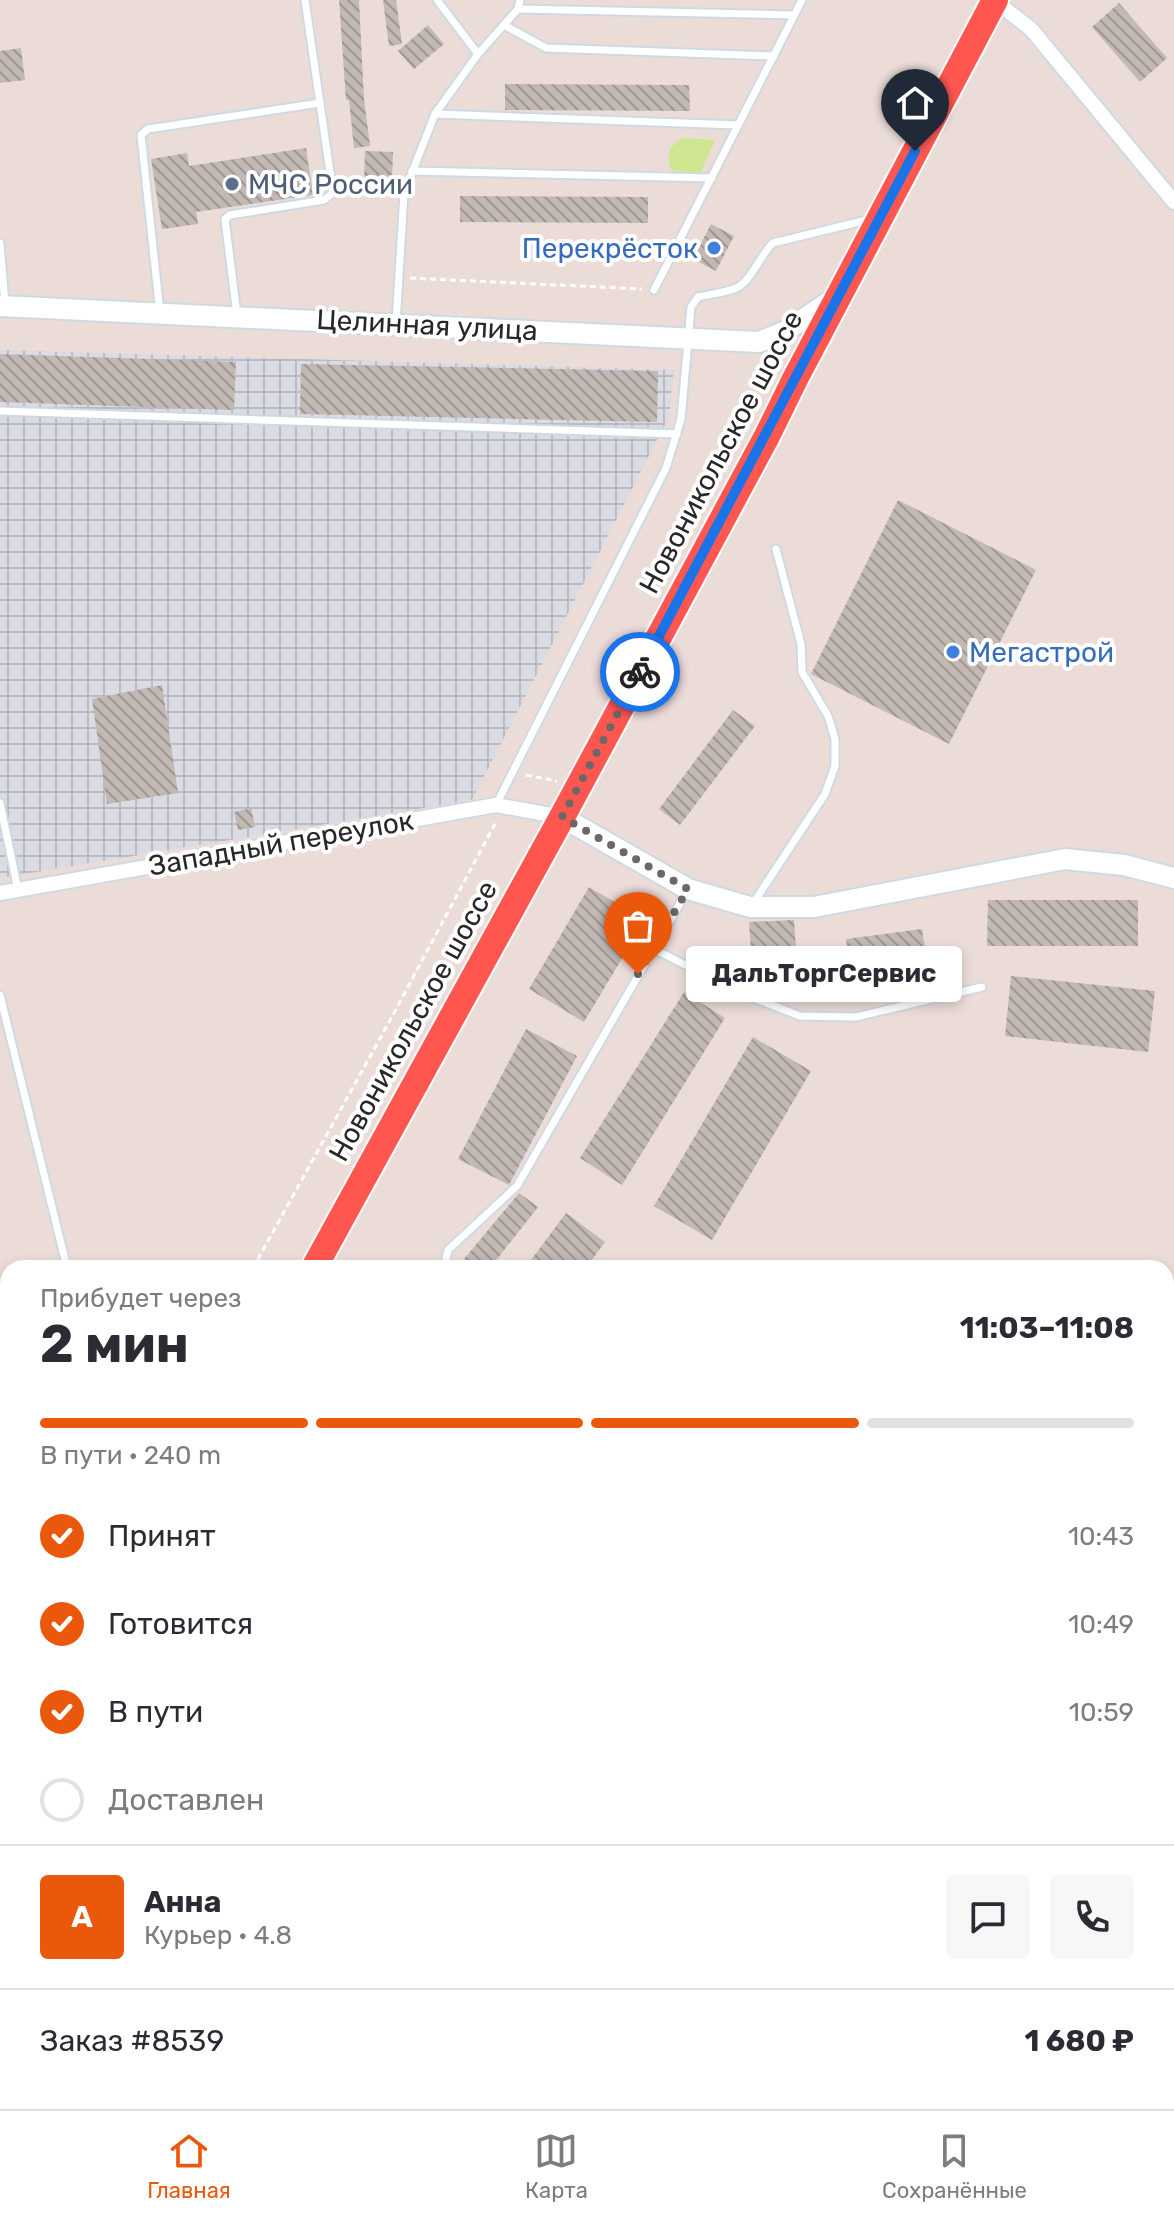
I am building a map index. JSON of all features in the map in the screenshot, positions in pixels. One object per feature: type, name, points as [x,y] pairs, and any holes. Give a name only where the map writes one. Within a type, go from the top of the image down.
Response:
[{"type":"highway","name":"Новоникольское шоссе","points":[[318,1260],[562,817],[995,1]]},
{"type":"main road","name":"Целинная улица","points":[[3,306],[759,342],[784,332],[841,293]]},
{"type":"main road","points":[[562,817],[688,889],[750,907],[814,907],[1065,859],[1124,865],[1174,878]]},
{"type":"street","points":[[995,1],[1031,29],[1174,202]]},
{"type":"street","name":"Западный переулок","points":[[0,893],[501,806],[562,817]]},
{"type":"lane","points":[[237,317],[225,219],[230,215],[330,197],[333,193],[305,0]]},
{"type":"lane","points":[[437,0],[478,54]]},
{"type":"lane","points":[[654,290],[802,0]]},
{"type":"lane","points":[[396,323],[404,193],[412,171],[435,114],[519,4],[794,15]]},
{"type":"lane","points":[[504,25],[546,48],[774,56]]},
{"type":"lane","points":[[160,314],[141,135],[148,129],[320,103]]},
{"type":"lane","points":[[435,114],[738,125]]},
{"type":"lane","points":[[412,171],[712,178]]},
{"type":"lane","points":[[501,806],[666,468],[677,434],[685,385],[691,307],[698,297],[739,288],[761,254],[773,243],[881,216]]},
{"type":"lane","points":[[0,243],[3,306]]},
{"type":"lane","points":[[0,411],[677,434]]},
{"type":"lane","points":[[750,907],[825,794],[835,766],[835,739],[828,716],[802,672],[801,644],[776,549]]},
{"type":"lane","points":[[0,803],[18,890]]},
{"type":"lane","points":[[446,1260],[448,1250],[517,1186],[688,889]]},
{"type":"lane","points":[[652,948],[738,992],[800,1016],[856,1017],[982,987]]},
{"type":"lane","points":[[0,995],[65,1260]]},
{"type":"path","points":[[399,278],[654,290]]},
{"type":"path","points":[[257,1260],[394,1013],[501,806],[527,774]]},
{"type":"shaded area","points":[[0,350],[674,370],[669,417],[472,800],[0,878]]},
{"type":"green space","points":[[683,138],[715,140],[700,174],[671,170],[670,151]]},
{"type":"building","points":[[339,0],[359,0],[364,99],[370,146],[354,148],[349,100],[346,100]]},
{"type":"building","points":[[383,0],[396,0],[402,44],[389,46]]},
{"type":"building","points":[[1119,3],[1167,58],[1140,82],[1092,27]]},
{"type":"building","points":[[428,25],[444,44],[414,69],[398,51]]},
{"type":"building","points":[[21,48],[25,80],[0,83],[0,51]]},
{"type":"building","points":[[505,84],[689,85],[690,111],[505,110]]},
{"type":"building","points":[[306,148],[313,195],[196,212],[198,224],[162,229],[151,159],[187,153],[189,166]]},
{"type":"building","points":[[365,151],[393,152],[392,182],[364,182]]},
{"type":"building","points":[[460,196],[648,197],[648,223],[460,222]]},
{"type":"building","name":"Перекрёсток","points":[[711,224],[734,236],[716,271],[693,259]]},
{"type":"building","points":[[0,354],[236,362],[234,410],[0,402]]},
{"type":"building","points":[[301,364],[658,371],[657,422],[300,414]]},
{"type":"building","points":[[898,500],[1036,570],[949,744],[811,674]]},
{"type":"building","points":[[162,685],[178,793],[107,804],[92,699]]},
{"type":"building","points":[[733,710],[755,726],[680,825],[659,809]]},
{"type":"building","points":[[251,808],[255,827],[238,830],[234,812]]},
{"type":"building","points":[[589,887],[645,920],[584,1022],[529,989]]},
{"type":"building","points":[[988,900],[1138,900],[1138,946],[987,946]]},
{"type":"building","points":[[794,920],[796,948],[751,951],[749,922]]},
{"type":"building","points":[[922,929],[929,975],[853,985],[846,939]]},
{"type":"building","points":[[1011,976],[1155,991],[1148,1052],[1005,1036]]},
{"type":"building","points":[[684,992],[725,1018],[622,1185],[580,1158]]},
{"type":"building","points":[[526,1029],[577,1056],[509,1185],[458,1159]]},
{"type":"building","points":[[753,1037],[811,1071],[712,1240],[654,1206]]},
{"type":"building","points":[[519,1193],[538,1207],[496,1260],[464,1259]]},
{"type":"building","points":[[566,1213],[605,1242],[592,1260],[531,1260]]},
{"type":"way so far","points":[[638,974],[688,889],[562,817],[640,672]]},
{"type":"place","name":"МЧС России","points":[[232,184]]},
{"type":"place","name":"Перекрёсток","points":[[714,248]]},
{"type":"place","name":"Мегастрой","points":[[953,652]]},
{"type":"place","name":"ДальТоргСервис","points":[[638,974]]},
{"type":"route","points":[[640,672],[915,151]]}]
